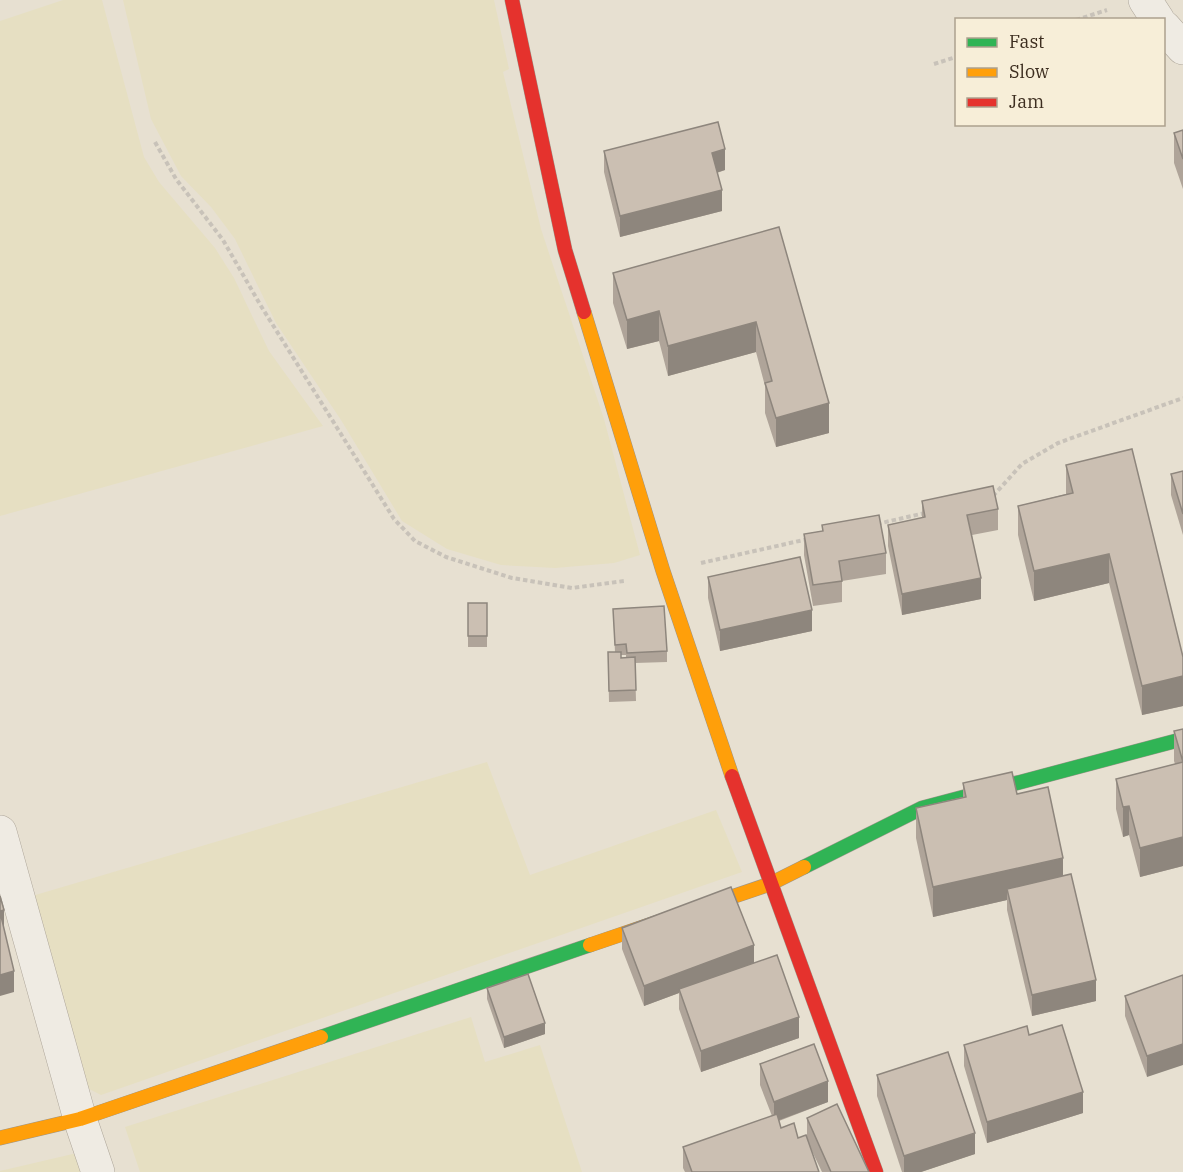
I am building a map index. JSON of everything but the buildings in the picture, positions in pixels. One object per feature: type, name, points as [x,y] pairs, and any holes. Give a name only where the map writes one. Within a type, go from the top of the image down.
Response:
[{"type":"street","points":[[512,0],[526,76],[565,250],[712,722],[876,1172]]},
{"type":"street","points":[[1145,0],[1157,18]]},
{"type":"street","points":[[1165,28],[1183,48]]},
{"type":"street","points":[[0,1138],[80,1119],[770,884],[922,808],[1183,739]]},
{"type":"street","points":[[0,832],[80,1119],[98,1172]]},
{"type":"path","points":[[934,64],[955,58]]},
{"type":"path","points":[[155,142],[176,179],[223,240],[261,306],[394,519],[415,542],[446,557],[512,578],[572,588],[615,583],[817,537]]},
{"type":"path","points":[[990,499],[1022,464],[1058,443],[1183,398]]},
{"type":"path","points":[[875,524],[933,512]]},
{"type":"shaded area","points":[[63,0],[102,0],[144,157],[159,182],[215,248],[234,278],[269,351],[323,426],[0,516],[0,21]]},
{"type":"shaded area","points":[[123,0],[494,0],[509,69],[503,72],[541,229],[604,419],[640,555],[614,563],[555,568],[501,565],[447,549],[402,521],[341,420],[276,323],[235,239],[211,207],[181,176],[151,119]]},
{"type":"shaded area","points":[[487,762],[530,875],[716,810],[742,872],[101,1095],[85,1087],[32,896]]},
{"type":"shaded area","points":[[471,1017],[485,1062],[540,1045],[582,1172],[140,1172],[125,1127]]},
{"type":"shaded area","points":[[77,1153],[84,1172],[0,1172],[0,1171]]},
{"type":"traffic: fast","points":[[804,867],[922,808],[1183,739]]},
{"type":"traffic: fast","points":[[321,1037],[590,945]]},
{"type":"traffic: slow","points":[[584,312],[663,571],[732,776]]},
{"type":"traffic: slow","points":[[590,945],[770,884],[804,867]]},
{"type":"traffic: slow","points":[[0,1138],[80,1119],[321,1037]]},
{"type":"traffic: jam","points":[[512,0],[565,250],[584,312]]},
{"type":"traffic: jam","points":[[732,776],[876,1172]]}]
